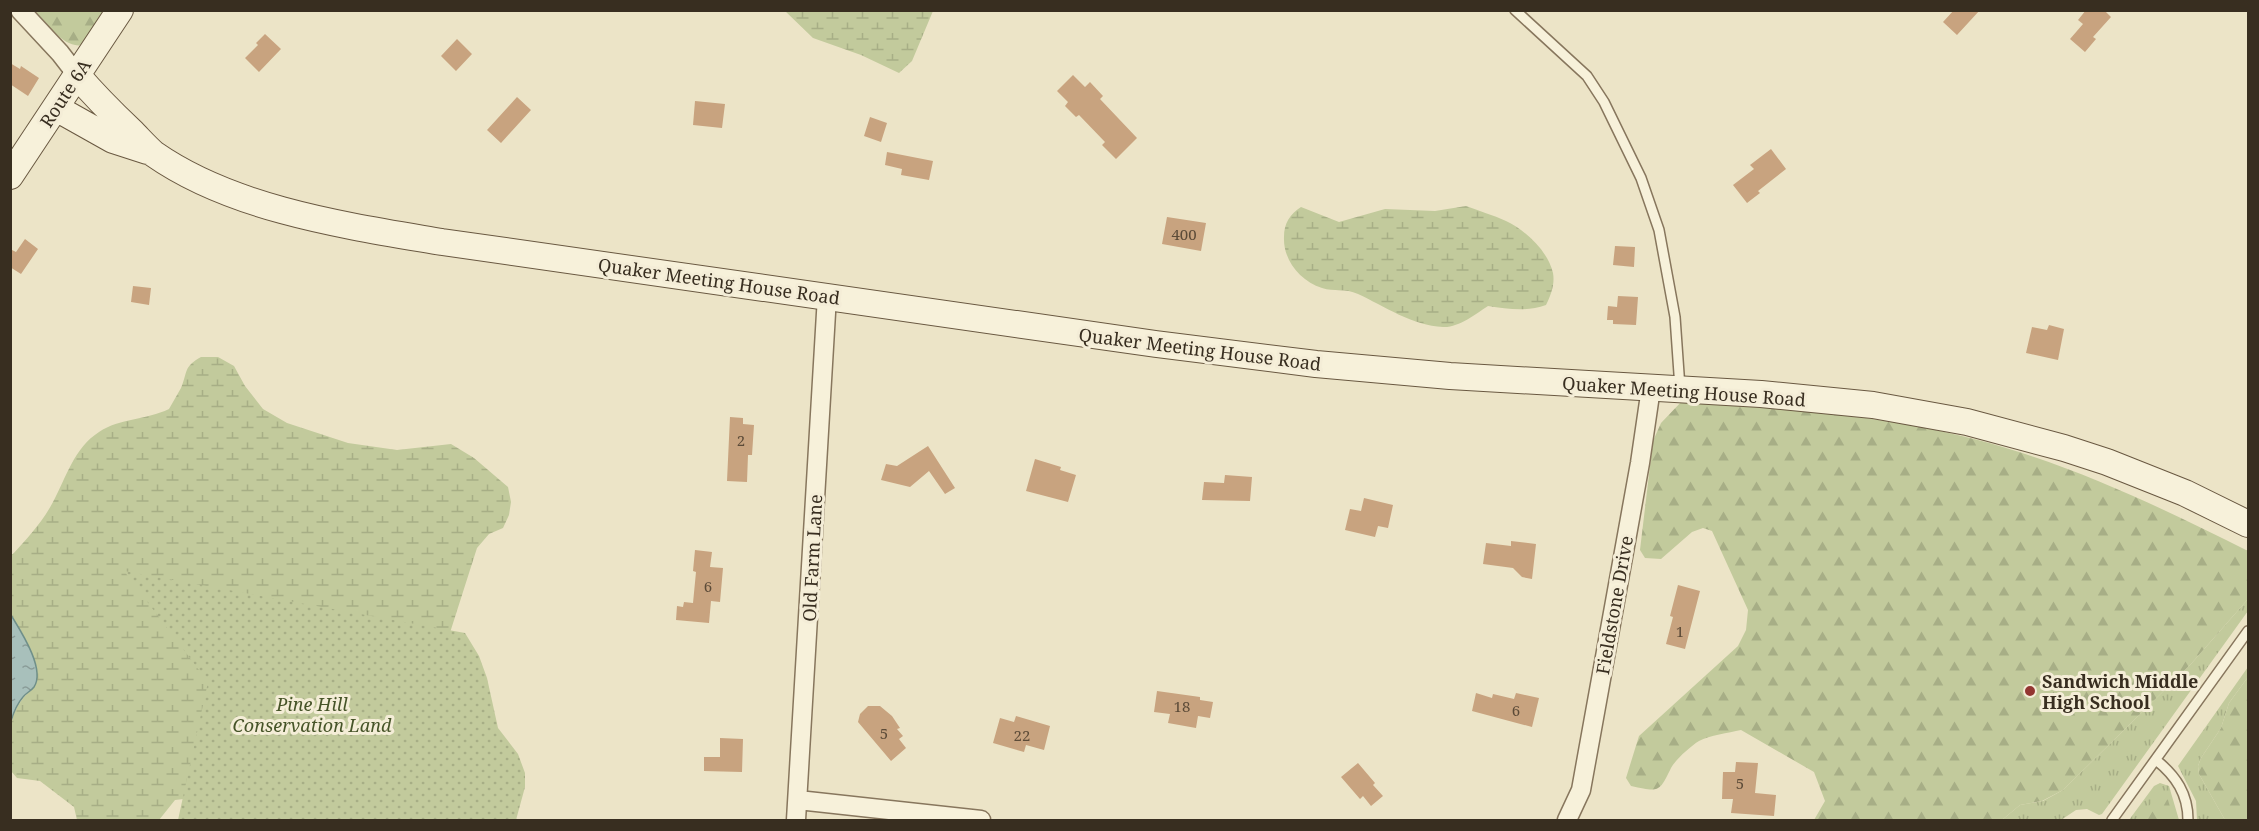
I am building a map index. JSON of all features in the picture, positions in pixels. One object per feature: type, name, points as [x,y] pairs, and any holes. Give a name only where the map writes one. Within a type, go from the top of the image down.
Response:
[{"type":"main road","name":"Route 6A","points":[[10,176],[120,10]]},
{"type":"main road","name":"Quaker Meeting House Road","points":[[77,75],[153,153]]},
{"type":"main road","name":"Quaker Meeting House Road","points":[[56,108],[113,140],[153,153],[186,172],[236,194],[297,213],[340,223],[442,242],[1156,345],[1316,364],[1450,376],[1761,393],[1883,407],[1967,422],[2020,435],[2107,462],[2186,493],[2248,524]]},
{"type":"street","points":[[20,10],[77,75]]},
{"type":"street","name":"Old Farm Lane","points":[[796,820],[826,296]]},
{"type":"street","name":"Fieldstone Drive","points":[[1567,820],[1581,792],[1640,463],[1651,387]]},
{"type":"street","points":[[798,800],[981,820]]},
{"type":"lane","points":[[1515,10],[1587,76],[1604,102],[1641,178],[1659,230],[1675,317],[1680,390]]},
{"type":"lane","points":[[2112,820],[2248,631]]},
{"type":"lane","points":[[2156,760],[2178,783],[2186,803],[2188,820]]},
{"type":"green space","points":[[35,11],[108,11],[82,45],[75,45],[56,34]]},
{"type":"green space","points":[[785,11],[933,11],[912,61],[899,73],[861,55],[813,38]]},
{"type":"green space","points":[[1466,206],[1513,225],[1541,249],[1553,273],[1552,289],[1546,305],[1525,309],[1488,306],[1455,325],[1432,326],[1399,315],[1353,292],[1326,289],[1314,285],[1294,268],[1284,246],[1286,223],[1301,207],[1339,222],[1385,209],[1435,211]]},
{"type":"green space","points":[[201,357],[218,357],[234,366],[245,386],[263,409],[287,423],[348,443],[397,450],[451,444],[474,458],[508,487],[511,502],[509,515],[503,528],[489,534],[477,548],[440,664],[517,820],[261,820],[193,798],[175,800],[159,820],[77,820],[74,807],[40,781],[17,778],[11,771],[11,725],[18,706],[34,687],[34,659],[11,615],[11,554],[45,516],[83,446],[107,427],[169,409],[181,388],[187,370]]},
{"type":"green space","name":"Sandwich Middle High School","points":[[1683,400],[1846,415],[1886,421],[1966,437],[2037,458],[2129,494],[2248,551],[2248,599],[2191,664],[2063,790],[2042,801],[2020,805],[2002,820],[1814,820],[1825,801],[1814,772],[1741,730],[1708,737],[1696,743],[1676,761],[1664,782],[1657,789],[1631,786],[1626,778],[1639,736],[1738,646],[1746,630],[1748,610],[1712,531],[1703,528],[1692,532],[1661,559],[1645,558],[1640,550],[1653,441],[1661,423]]},
{"type":"green space","name":"Pine Hill Conservation Land","points":[[124,571],[465,633],[479,656],[487,678],[498,728],[518,754],[525,773],[525,787],[516,820],[178,820],[208,682]]},
{"type":"green space","points":[[2248,599],[2248,611],[2102,814],[2099,815],[2087,809],[2076,810],[2061,820],[2002,820],[2020,805],[2043,801],[2063,790],[2191,664]]},
{"type":"green space","points":[[2248,667],[2248,677],[2229,703],[2221,728],[2198,766],[2199,774],[2225,820],[2197,820],[2196,801],[2178,766]]},
{"type":"green space","points":[[2248,677],[2248,820],[2225,820],[2199,774],[2198,766],[2221,728],[2229,703]]},
{"type":"green space","points":[[2160,783],[2169,786],[2179,820],[2129,820],[2154,786]]},
{"type":"green space","points":[[2161,794],[2168,800],[2174,820],[2139,820],[2157,795]]},
{"type":"water","points":[[11,615],[30,650],[37,670],[37,679],[34,687],[19,702],[11,721]]},
{"type":"building","points":[[1954,10],[1980,10],[1957,35],[1943,22]]},
{"type":"building","points":[[2086,10],[2104,10],[2111,17],[2093,37],[2096,39],[2085,52],[2070,39],[2083,24],[2078,20]]},
{"type":"building","points":[[265,34],[281,49],[259,72],[245,58]]},
{"type":"building","points":[[457,39],[472,54],[456,71],[441,56]]},
{"type":"building","points":[[10,63],[20,69],[21,66],[39,78],[28,96],[10,84]]},
{"type":"building","points":[[1073,75],[1085,87],[1090,82],[1103,96],[1100,99],[1137,138],[1116,159],[1102,145],[1105,142],[1079,115],[1076,117],[1065,106],[1068,102],[1057,91]]},
{"type":"building","points":[[517,97],[531,110],[501,143],[487,130]]},
{"type":"building","points":[[695,101],[725,104],[722,128],[693,125]]},
{"type":"building","points":[[870,117],[887,123],[881,142],[864,136]]},
{"type":"building","points":[[1771,149],[1786,169],[1758,191],[1760,193],[1747,203],[1733,185],[1754,169],[1750,165]]},
{"type":"building","points":[[887,152],[933,161],[929,180],[901,175],[902,169],[885,165]]},
{"type":"building","points":[[1167,217],[1206,223],[1201,251],[1162,244]]},
{"type":"building","points":[[25,239],[38,249],[21,274],[10,267],[10,249],[16,252]]},
{"type":"building","points":[[1615,246],[1635,247],[1634,267],[1613,265]]},
{"type":"building","points":[[133,286],[151,288],[149,305],[131,302]]},
{"type":"building","points":[[1618,296],[1638,297],[1636,325],[1613,324],[1613,320],[1607,320],[1608,306],[1617,307]]},
{"type":"building","points":[[2049,325],[2064,329],[2058,360],[2026,353],[2032,327],[2047,330]]},
{"type":"building","points":[[730,417],[743,418],[743,424],[754,425],[752,455],[748,455],[747,482],[727,481]]},
{"type":"building","points":[[928,446],[955,488],[945,494],[929,471],[910,487],[881,480],[886,464],[897,466]]},
{"type":"building","points":[[1035,459],[1061,467],[1060,470],[1076,475],[1068,502],[1026,491]]},
{"type":"building","points":[[1225,475],[1252,477],[1250,501],[1202,500],[1204,482],[1224,483]]},
{"type":"building","points":[[1364,498],[1393,505],[1388,528],[1378,526],[1375,537],[1345,530],[1350,509],[1361,511]]},
{"type":"building","points":[[1511,541],[1536,544],[1532,579],[1522,577],[1513,568],[1483,564],[1486,543],[1511,546]]},
{"type":"building","points":[[695,550],[712,552],[710,567],[723,568],[720,602],[711,601],[709,623],[676,620],[677,606],[683,607],[684,602],[693,603],[696,572],[693,571]]},
{"type":"building","points":[[1678,585],[1700,591],[1685,649],[1666,644]]},
{"type":"building","points":[[1157,691],[1200,697],[1200,700],[1213,702],[1210,718],[1198,716],[1196,728],[1168,723],[1170,714],[1154,712]]},
{"type":"building","points":[[1476,693],[1492,698],[1493,694],[1514,699],[1516,693],[1539,698],[1532,727],[1472,711]]},
{"type":"building","points":[[868,706],[880,706],[892,716],[900,728],[897,729],[903,736],[899,739],[906,748],[891,761],[858,722],[860,714]]},
{"type":"building","points":[[1016,716],[1050,726],[1044,750],[1026,745],[1024,752],[993,743],[1000,718],[1014,722]]},
{"type":"building","points":[[720,738],[743,739],[742,772],[704,771],[704,757],[720,757]]},
{"type":"building","points":[[1736,762],[1758,763],[1755,793],[1776,795],[1774,816],[1731,813],[1733,799],[1722,799],[1723,772],[1735,772]]},
{"type":"building","points":[[1358,763],[1383,796],[1371,806],[1363,796],[1360,799],[1341,777]]},
{"type":"place","name":"Sandwich Middle High School","points":[[2030,691]]}]
